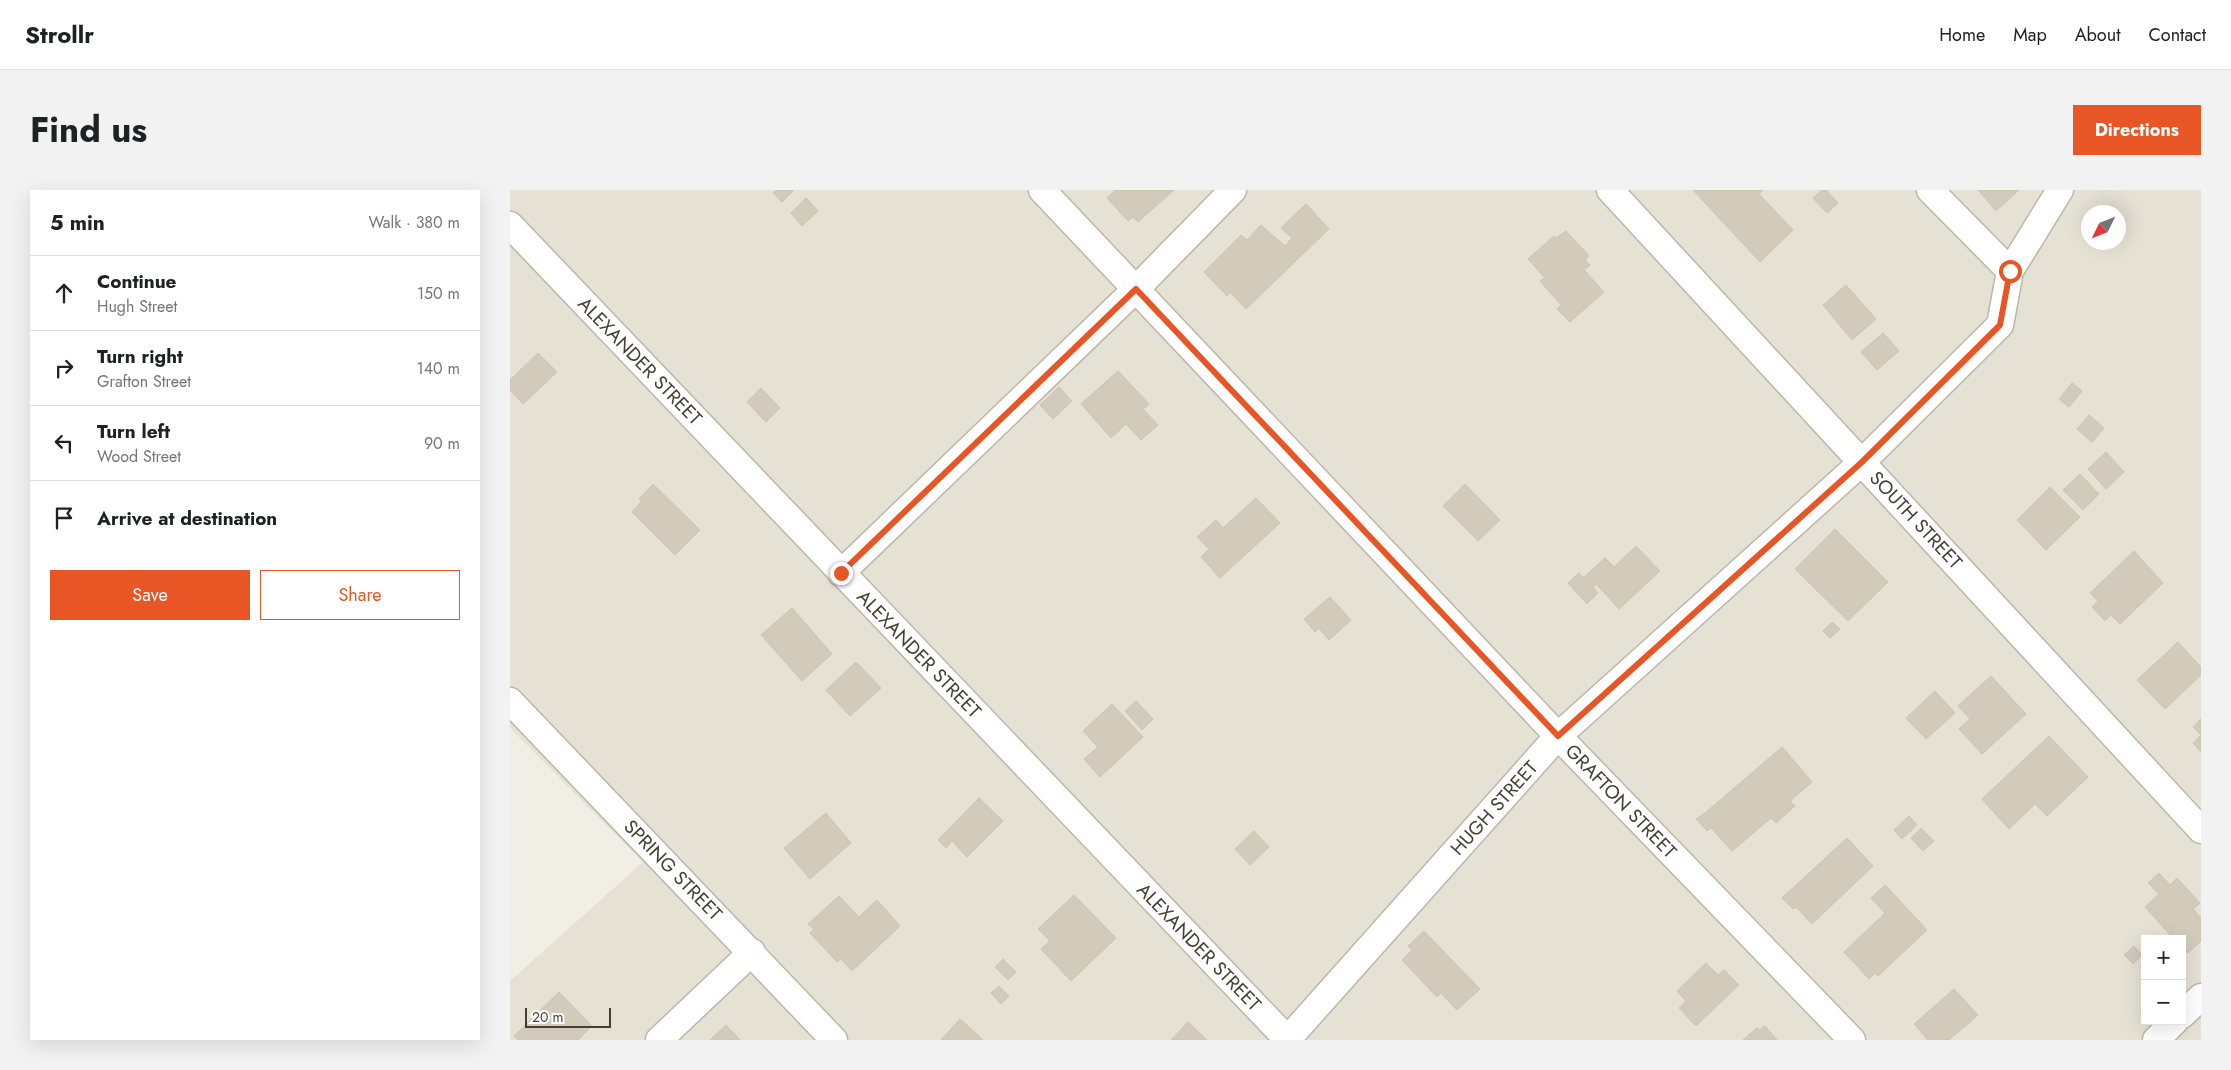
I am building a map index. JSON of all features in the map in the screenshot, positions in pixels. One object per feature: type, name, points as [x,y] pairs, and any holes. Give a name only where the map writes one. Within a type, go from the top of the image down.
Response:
[{"type":"street","name":"GRAFTON STREET","points":[[1042,190],[1558,736],[1852,1040]]},
{"type":"street","points":[[841,573],[1136,289],[1233,190]]},
{"type":"street","name":"SOUTH STREET","points":[[1610,190],[2201,830]]},
{"type":"street","points":[[1930,190],[2010,271]]},
{"type":"street","name":"HUGH STREET","points":[[1287,1040],[1558,736],[1862,462],[2000,325],[2010,271],[2060,190]]},
{"type":"street","name":"ALEXANDER STREET","points":[[510,225],[1287,1040]]},
{"type":"street","name":"SPRING STREET","points":[[510,700],[834,1040]]},
{"type":"street","points":[[659,1040],[752,952]]},
{"type":"street","points":[[2186,1011],[2201,997]]},
{"type":"street","points":[[2156,1040],[2171,1025]]},
{"type":"shaded area","points":[[510,190],[2201,190],[2201,1040],[510,1040],[510,981],[643,862],[510,728]]},
{"type":"building","points":[[776,190],[794,190],[782,202],[773,193]]},
{"type":"building","points":[[1115,190],[1174,190],[1138,222],[1133,217],[1128,221],[1107,198]]},
{"type":"building","points":[[1693,190],[1763,190],[1759,194],[1793,230],[1760,262]]},
{"type":"building","points":[[1822,190],[1826,190],[1838,203],[1827,213],[1813,198]]},
{"type":"building","points":[[1978,190],[2019,190],[1996,211]]},
{"type":"building","points":[[806,198],[818,211],[802,226],[791,213]]},
{"type":"building","points":[[1306,204],[1329,229],[1246,309],[1230,292],[1227,296],[1204,272],[1241,235],[1247,240],[1261,225],[1285,246],[1292,238],[1281,228]]},
{"type":"building","points":[[1566,231],[1589,256],[1585,260],[1590,265],[1584,270],[1604,292],[1570,322],[1557,309],[1561,305],[1540,281],[1545,278],[1528,259],[1554,236],[1556,238]]},
{"type":"building","points":[[1846,285],[1876,319],[1852,340],[1823,305]]},
{"type":"building","points":[[1883,333],[1899,351],[1877,370],[1861,352]]},
{"type":"building","points":[[538,353],[557,372],[523,404],[510,390],[510,380]]},
{"type":"building","points":[[1118,371],[1149,404],[1143,409],[1158,425],[1141,440],[1126,424],[1111,438],[1081,404]]},
{"type":"building","points":[[2072,383],[2082,391],[2069,407],[2059,399]]},
{"type":"building","points":[[1059,387],[1072,401],[1053,419],[1040,405]]},
{"type":"building","points":[[761,388],[780,408],[766,422],[747,402]]},
{"type":"building","points":[[2089,415],[2104,428],[2092,442],[2077,429]]},
{"type":"building","points":[[2106,452],[2124,472],[2106,489],[2088,469]]},
{"type":"building","points":[[2080,474],[2099,494],[2083,510],[2063,490]]},
{"type":"building","points":[[653,484],[700,530],[675,555],[632,512],[642,501],[639,499]]},
{"type":"building","points":[[1465,484],[1500,520],[1478,541],[1443,506]]},
{"type":"building","points":[[2050,487],[2080,517],[2046,550],[2017,520]]},
{"type":"building","points":[[1256,498],[1280,523],[1220,578],[1201,557],[1209,549],[1197,537],[1216,520],[1223,528]]},
{"type":"building","points":[[1835,529],[1888,582],[1848,621],[1795,569]]},
{"type":"building","points":[[1636,546],[1660,571],[1619,609],[1596,584],[1593,587],[1598,593],[1587,604],[1568,583],[1579,573],[1583,578],[1605,558],[1614,567]]},
{"type":"building","points":[[2134,551],[2163,583],[2120,624],[2111,615],[2105,621],[2092,607],[2098,601],[2090,593]]},
{"type":"building","points":[[1330,597],[1351,620],[1329,640],[1319,628],[1315,632],[1304,619]]},
{"type":"building","points":[[792,608],[832,654],[802,681],[761,635]]},
{"type":"building","points":[[1832,622],[1840,629],[1830,638],[1823,631]]},
{"type":"building","points":[[2178,642],[2201,667],[2201,675],[2165,709],[2137,680]]},
{"type":"building","points":[[856,662],[881,688],[850,716],[826,690]]},
{"type":"building","points":[[1991,676],[2026,714],[1982,754],[1959,729],[1970,719],[1958,706]]},
{"type":"building","points":[[1935,691],[1955,713],[1926,739],[1906,718]]},
{"type":"building","points":[[1136,701],[1153,719],[1142,730],[1125,711]]},
{"type":"building","points":[[1112,704],[1143,737],[1100,777],[1084,759],[1098,747],[1083,731]]},
{"type":"building","points":[[2201,719],[2201,735],[2193,727]]},
{"type":"building","points":[[2201,735],[2201,752],[2193,743]]},
{"type":"building","points":[[2049,736],[2088,777],[2047,816],[2035,804],[2009,829],[1982,799]]},
{"type":"building","points":[[1782,747],[1812,782],[1790,801],[1795,806],[1776,823],[1771,818],[1732,851],[1711,828],[1707,831],[1696,819]]},
{"type":"building","points":[[979,798],[1003,821],[967,857],[952,841],[946,848],[938,840]]},
{"type":"building","points":[[826,813],[851,843],[810,879],[784,848]]},
{"type":"building","points":[[1909,816],[1917,825],[1902,839],[1894,830]]},
{"type":"building","points":[[1921,828],[1934,841],[1923,851],[1911,838]]},
{"type":"building","points":[[1254,831],[1269,847],[1250,865],[1235,849]]},
{"type":"building","points":[[1847,838],[1873,866],[1812,924],[1796,907],[1793,909],[1782,898]]},
{"type":"building","points":[[2159,873],[2170,885],[2177,878],[2200,903],[2193,909],[2201,918],[2201,941],[2188,953],[2186,951],[2186,935],[2170,935],[2145,907],[2159,894],[2148,883]]},
{"type":"building","points":[[1885,885],[1927,930],[1878,976],[1875,973],[1869,979],[1844,952],[1885,913],[1871,898]]},
{"type":"building","points":[[1074,895],[1116,938],[1071,981],[1041,949],[1050,941],[1038,929]]},
{"type":"building","points":[[839,896],[859,917],[877,900],[900,926],[852,971],[841,959],[837,962],[810,933],[814,929],[808,924]]},
{"type":"building","points":[[1424,931],[1480,989],[1457,1010],[1441,993],[1437,997],[1402,960],[1412,950],[1408,946]]},
{"type":"building","points":[[2134,946],[2141,954],[2133,964],[2124,955]]},
{"type":"building","points":[[1003,959],[1016,972],[1008,980],[995,967]]},
{"type":"building","points":[[1706,963],[1718,975],[1724,970],[1739,985],[1696,1026],[1679,1008],[1686,1001],[1677,991]]},
{"type":"building","points":[[999,986],[1009,996],[1001,1004],[991,993]]},
{"type":"building","points":[[1954,989],[1978,1015],[1949,1040],[1928,1040],[1914,1024]]},
{"type":"building","points":[[559,992],[592,1026],[578,1040],[519,1040],[514,1036]]},
{"type":"building","points":[[960,1019],[983,1040],[941,1040]]},
{"type":"building","points":[[1188,1022],[1207,1040],[1171,1040]]},
{"type":"building","points":[[726,1025],[740,1040],[710,1040]]},
{"type":"building","points":[[1765,1026],[1777,1040],[1743,1040],[1757,1028],[1760,1030]]},
{"type":"route","points":[[841,573],[1136,289],[1558,736],[1862,462],[2000,325],[2010,271]]}]
